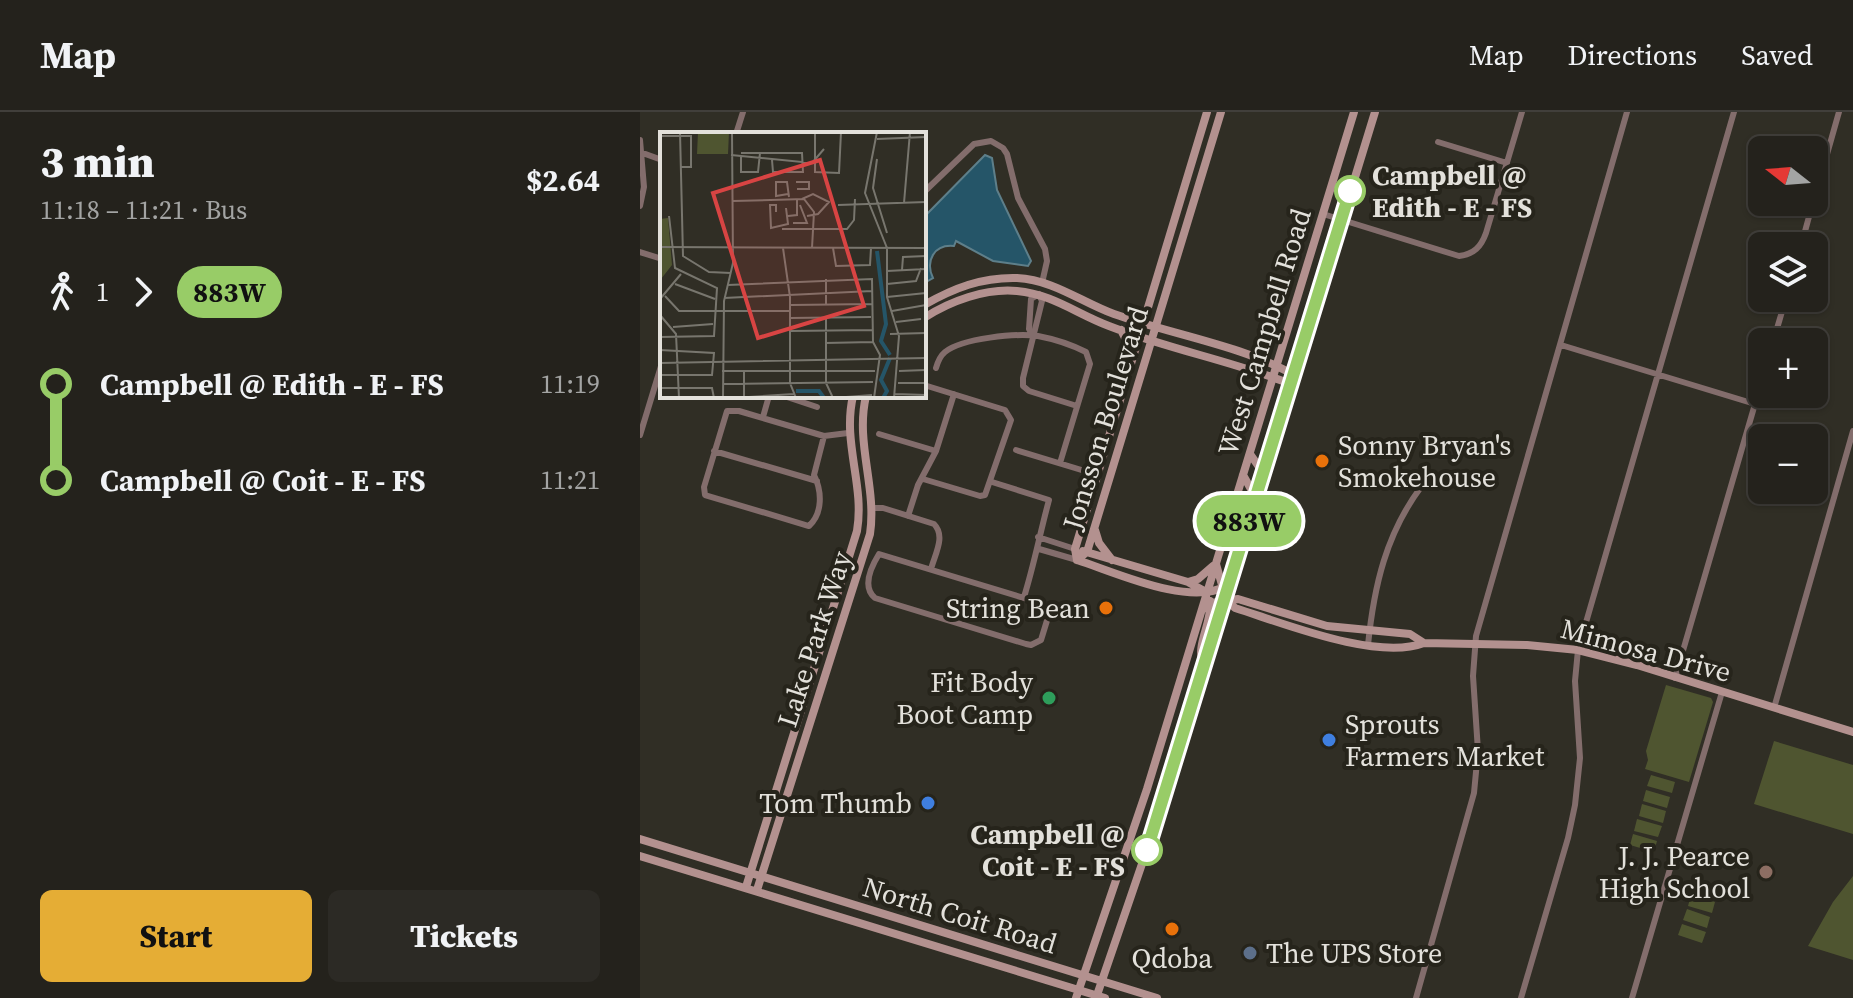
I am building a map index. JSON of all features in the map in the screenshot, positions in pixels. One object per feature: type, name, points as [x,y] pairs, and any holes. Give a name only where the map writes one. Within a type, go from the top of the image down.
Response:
[{"type":"street","points":[[737,132],[743,112]]},
{"type":"street","name":"West Campbell Road","points":[[1078,994],[1147,789],[1354,112]]},
{"type":"street","name":"West Campbell Road","points":[[1099,997],[1101,981],[1168,788],[1375,112]]},
{"type":"street","points":[[1323,214],[1447,253],[1467,255],[1482,245],[1522,112]]},
{"type":"street","points":[[1416,998],[1474,793],[1478,751],[1473,676],[1475,643],[1627,112]]},
{"type":"street","points":[[1521,998],[1575,805],[1580,758],[1575,681],[1578,650],[1734,112]]},
{"type":"street","points":[[1828,151],[1839,112]]},
{"type":"street","points":[[1206,115],[1220,117]]},
{"type":"street","name":"Jonsson Boulevard","points":[[1206,115],[1075,549],[1077,560],[1087,552],[1095,530],[1220,117]]},
{"type":"street","points":[[640,140],[644,193],[640,206]]},
{"type":"street","points":[[926,190],[974,144],[991,141],[1003,148],[1018,198],[1045,249],[1047,261],[1039,294],[1031,299],[1029,329],[1033,336],[1023,386],[1029,391],[1077,406]]},
{"type":"street","points":[[1438,142],[1507,163]]},
{"type":"street","points":[[641,152],[660,159]]},
{"type":"street","points":[[640,252],[660,258]]},
{"type":"street","points":[[926,304],[976,282],[1020,278],[1082,298],[1105,311],[1276,365],[1292,379]]},
{"type":"street","points":[[926,317],[985,293],[1039,294],[1120,330],[1273,377],[1292,379]]},
{"type":"street","points":[[1120,330],[1134,356]]},
{"type":"street","points":[[936,368],[944,352],[969,341],[1033,336],[1089,354],[1090,364],[1060,463]]},
{"type":"street","points":[[1561,345],[1748,402]]},
{"type":"street","points":[[640,435],[660,370]]},
{"type":"street","points":[[923,479],[985,495],[1011,420],[1005,410],[926,386]]},
{"type":"street","points":[[908,516],[915,492],[936,451],[954,394]]},
{"type":"street","points":[[763,417],[768,398]]},
{"type":"street","points":[[790,398],[817,407]]},
{"type":"street","name":"Lake Park Way","points":[[746,887],[857,531],[860,499],[848,433],[853,398]]},
{"type":"street","name":"Lake Park Way","points":[[757,890],[868,542],[872,508],[863,445],[862,418],[866,398]]},
{"type":"street","points":[[1675,678],[1754,408]]},
{"type":"street","points":[[824,436],[814,475],[820,502],[814,522],[809,526],[705,495],[704,487],[727,411],[763,417],[824,436],[848,433]]},
{"type":"street","points":[[879,434],[936,451]]},
{"type":"street","points":[[1774,708],[1853,434]]},
{"type":"street","points":[[1109,438],[1121,442]]},
{"type":"street","points":[[1016,450],[1098,475]]},
{"type":"street","points":[[714,451],[817,481]]},
{"type":"street","points":[[1250,454],[1264,474]]},
{"type":"street","points":[[1243,475],[1256,498]]},
{"type":"street","points":[[992,482],[1049,500],[1038,537],[1039,549],[1024,597]]},
{"type":"street","points":[[1368,645],[1374,595],[1386,548],[1421,487]]},
{"type":"street","points":[[872,508],[934,524],[939,529],[941,536],[931,569]]},
{"type":"street","points":[[1095,530],[1099,543],[1112,560]]},
{"type":"street","points":[[1038,537],[1188,582],[1207,593],[1211,603],[1200,650],[1204,670]]},
{"type":"street","points":[[1039,549],[1179,592],[1195,602],[1201,613],[1211,603],[1226,599],[1216,563],[1198,579],[1188,582]]},
{"type":"street","points":[[879,554],[931,569],[1044,604],[1049,614],[1041,640],[1031,645],[875,598],[868,593],[867,585],[879,554]]},
{"type":"street","points":[[1134,578],[1140,568]]},
{"type":"street","points":[[1179,592],[1207,593],[1222,589],[1231,582]]},
{"type":"street","name":"Mimosa Drive","points":[[1226,599],[1238,599],[1327,626],[1410,634],[1424,643]]},
{"type":"street","name":"Mimosa Drive","points":[[1226,599],[1235,608],[1368,645],[1409,648],[1424,643],[1475,643],[1578,650],[1853,732]]},
{"type":"street","points":[[1306,619],[1309,631]]},
{"type":"street","points":[[1632,998],[1722,692]]},
{"type":"street","points":[[1147,789],[1168,788]]},
{"type":"street","points":[[1147,789],[1164,799]]},
{"type":"street","name":"North Coit Road","points":[[640,839],[1157,998]]},
{"type":"street","name":"North Coit Road","points":[[640,856],[938,947],[1078,994],[1099,997]]},
{"type":"street","points":[[938,947],[941,933]]},
{"type":"green space","points":[[1666,685],[1711,698],[1713,702],[1689,782],[1645,769],[1648,760],[1646,751]]},
{"type":"green space","points":[[1774,741],[1853,765],[1853,834],[1754,804]]},
{"type":"green space","points":[[1651,775],[1675,782],[1672,793],[1647,786]]},
{"type":"green space","points":[[1646,790],[1670,797],[1667,808],[1643,801]]},
{"type":"green space","points":[[1642,804],[1666,811],[1663,823],[1639,816]]},
{"type":"green space","points":[[1637,819],[1662,826],[1658,837],[1634,831]]},
{"type":"green space","points":[[1633,834],[1657,841],[1654,852],[1630,845]]},
{"type":"green space","points":[[1853,876],[1853,960],[1808,946],[1833,902]]},
{"type":"green space","points":[[1691,895],[1715,902],[1712,913],[1688,906]]},
{"type":"green space","points":[[1687,909],[1710,917],[1707,928],[1683,920]]},
{"type":"green space","points":[[1682,924],[1706,932],[1702,943],[1678,935]]},
{"type":"water","points":[[985,155],[992,158],[997,190],[1031,261],[1028,266],[993,261],[956,241],[954,246],[941,248],[933,255],[930,266],[933,278],[926,282],[926,215]]},
{"type":"bus line","name":"883W","points":[[1147,850],[1350,191]]},
{"type":"place","name":"Campbell @ Edith - E - FS","points":[[1350,191]]},
{"type":"place","name":"Sonny Bryan's Smokehouse","points":[[1322,461]]},
{"type":"place","name":"String Bean","points":[[1106,608]]},
{"type":"place","name":"Fit Body Boot Camp","points":[[1049,698]]},
{"type":"place","name":"Sprouts Farmers Market","points":[[1329,740]]},
{"type":"place","name":"Tom Thumb","points":[[928,803]]},
{"type":"place","name":"Campbell @ Coit - E - FS","points":[[1147,850]]},
{"type":"place","name":"J. J. Pearce High School","points":[[1766,872]]},
{"type":"place","name":"Qdoba","points":[[1172,929]]},
{"type":"place","name":"The UPS Store","points":[[1250,953]]}]
